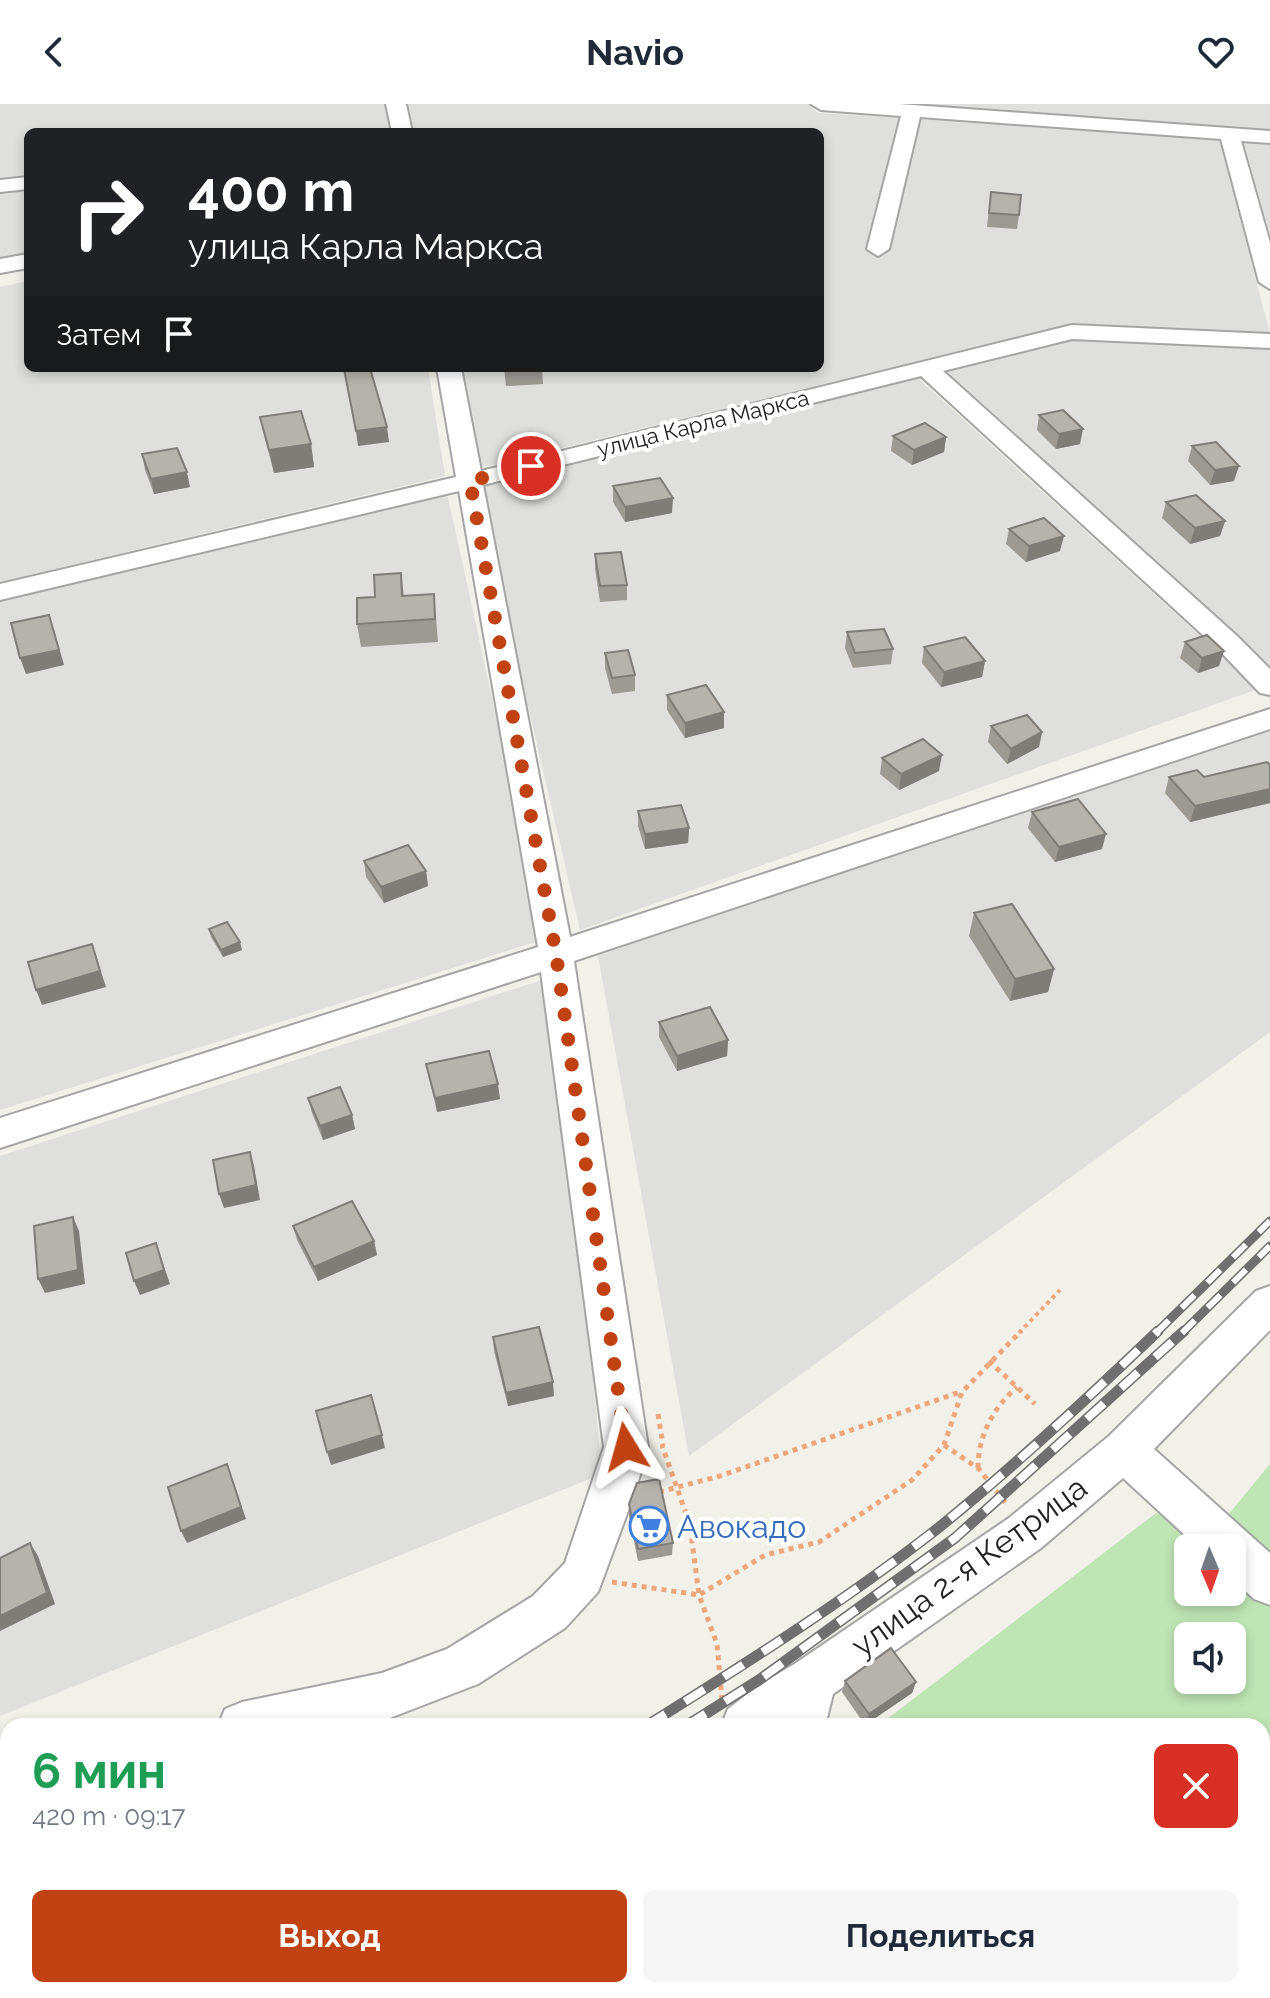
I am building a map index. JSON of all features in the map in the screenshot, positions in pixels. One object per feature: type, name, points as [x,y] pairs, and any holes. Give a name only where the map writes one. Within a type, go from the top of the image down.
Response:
[{"type":"street","points":[[396,104],[401,128]]},
{"type":"street","points":[[821,104],[1270,137]]},
{"type":"street","points":[[878,249],[912,112]]},
{"type":"street","points":[[1229,133],[1270,282]]},
{"type":"street","points":[[0,186],[24,183]]},
{"type":"street","points":[[0,266],[24,262]]},
{"type":"street","name":"улица Карла Маркса","points":[[0,592],[470,481],[1072,332],[1270,341]]},
{"type":"street","points":[[926,368],[1227,642],[1270,686]]},
{"type":"street","points":[[281,1718],[382,1697],[461,1667],[549,1612],[582,1577],[626,1447],[556,954],[450,372]]},
{"type":"street","points":[[0,1133],[1270,719]]},
{"type":"street","name":"улица 2-я Кетрица","points":[[734,1715],[773,1704],[813,1680],[1025,1533],[1124,1450],[1270,1303]]},
{"type":"street","points":[[1124,1450],[1217,1534]]},
{"type":"street","points":[[1246,1561],[1270,1583]]},
{"type":"street","points":[[803,1718],[813,1680]]},
{"type":"path","points":[[582,1577],[699,1595],[765,1555],[819,1542],[912,1480],[944,1445],[962,1392],[1060,1290]]},
{"type":"path","points":[[989,1361],[1035,1404]]},
{"type":"path","points":[[979,1469],[977,1456],[989,1422],[1006,1395],[1017,1387]]},
{"type":"path","points":[[659,1492],[720,1476],[962,1392]]},
{"type":"path","points":[[626,1447],[663,1445],[690,1525],[699,1595],[717,1644],[734,1715]]},
{"type":"path","points":[[944,1445],[979,1469],[1025,1533]]},
{"type":"shaded area","points":[[0,104],[385,104],[390,128],[24,128],[24,176],[0,179]]},
{"type":"shaded area","points":[[408,104],[808,104],[818,113],[1219,137],[1270,334],[1067,325],[475,469],[458,372],[824,372],[824,128],[413,128]]},
{"type":"shaded area","points":[[830,104],[1270,104],[1270,132],[1229,128]]},
{"type":"shaded area","points":[[1243,139],[1270,141],[1270,235]]},
{"type":"shaded area","points":[[24,187],[24,256],[0,260],[0,189]]},
{"type":"shaded area","points":[[24,282],[24,372],[429,372],[445,476],[0,582],[0,287]]},
{"type":"shaded area","points":[[1077,338],[1270,348],[1270,666],[942,372]]},
{"type":"shaded area","points":[[918,378],[1258,689],[580,930],[477,486]]},
{"type":"shaded area","points":[[447,493],[545,939],[0,1110],[0,600]]},
{"type":"shaded area","points":[[1270,713],[1270,1032],[689,1456],[598,956]]},
{"type":"shaded area","points":[[554,976],[602,1474],[0,1716],[0,1156]]},
{"type":"green space","points":[[1270,1464],[1270,1718],[888,1718],[1156,1513],[1214,1532]]},
{"type":"building","points":[[991,192],[1021,195],[1019,215],[989,213]]},
{"type":"building","points":[[345,372],[371,372],[387,427],[356,431]]},
{"type":"building","points":[[1063,410],[1083,429],[1059,434],[1039,415]]},
{"type":"building","points":[[301,411],[311,444],[269,450],[260,417]]},
{"type":"building","points":[[925,423],[946,437],[914,450],[893,436]]},
{"type":"building","points":[[1216,442],[1239,466],[1215,470],[1192,446]]},
{"type":"building","points":[[177,448],[187,472],[151,479],[142,454]]},
{"type":"building","points":[[660,478],[673,498],[625,507],[613,486]]},
{"type":"building","points":[[1196,495],[1225,521],[1195,528],[1166,502]]},
{"type":"building","points":[[1044,518],[1064,536],[1029,546],[1009,529]]},
{"type":"building","points":[[621,552],[627,585],[600,586],[595,554]]},
{"type":"building","points":[[401,573],[402,596],[434,594],[435,619],[357,624],[357,598],[375,597],[374,575]]},
{"type":"building","points":[[49,615],[59,650],[20,658],[11,623]]},
{"type":"building","points":[[884,629],[893,649],[855,653],[847,632]]},
{"type":"building","points":[[1207,635],[1224,651],[1202,658],[1185,642]]},
{"type":"building","points":[[965,637],[985,661],[944,672],[924,647]]},
{"type":"building","points":[[628,650],[635,675],[612,678],[605,653]]},
{"type":"building","points":[[706,685],[724,712],[685,723],[667,695]]},
{"type":"building","points":[[1027,715],[1042,732],[1011,749],[991,726]]},
{"type":"building","points":[[923,739],[942,755],[901,774],[882,758]]},
{"type":"building","points":[[1267,762],[1270,765],[1270,789],[1195,806],[1169,777],[1197,770],[1204,777]]},
{"type":"building","points":[[1078,799],[1106,834],[1059,847],[1032,812]]},
{"type":"building","points":[[681,805],[689,828],[645,834],[638,811]]},
{"type":"building","points":[[408,845],[426,871],[381,887],[364,861]]},
{"type":"building","points":[[1012,904],[1054,969],[1015,979],[974,913]]},
{"type":"building","points":[[227,922],[240,942],[221,950],[209,929]]},
{"type":"building","points":[[92,944],[100,971],[36,990],[28,962]]},
{"type":"building","points":[[710,1007],[728,1040],[677,1056],[659,1022]]},
{"type":"building","points":[[489,1051],[498,1084],[435,1098],[426,1064]]},
{"type":"building","points":[[340,1087],[352,1115],[320,1126],[308,1098]]},
{"type":"building","points":[[250,1152],[256,1185],[219,1194],[213,1160]]},
{"type":"building","points":[[352,1201],[374,1241],[314,1267],[293,1226]]},
{"type":"building","points":[[73,1217],[78,1270],[38,1279],[34,1226]]},
{"type":"building","points":[[156,1243],[164,1270],[134,1281],[126,1253]]},
{"type":"building","points":[[539,1327],[553,1382],[506,1393],[493,1337]]},
{"type":"building","points":[[371,1395],[382,1435],[327,1452],[316,1411]]},
{"type":"building","points":[[227,1464],[241,1507],[181,1531],[168,1487]]},
{"type":"building","name":"Авокадо","points":[[659,1479],[673,1543],[638,1549],[629,1504],[637,1483]]},
{"type":"building","points":[[30,1543],[47,1593],[0,1616],[0,1558]]},
{"type":"building","points":[[891,1648],[916,1682],[869,1714],[845,1681]]},
{"type":"railway","points":[[1156,1333],[1270,1221]]},
{"type":"railway","points":[[1182,1333],[1270,1246]]},
{"type":"railway","points":[[659,1718],[831,1607],[937,1529],[1050,1432],[1158,1331]]},
{"type":"railway","points":[[699,1718],[759,1680],[955,1538],[1184,1331]]},
{"type":"place","name":"Авокадо","points":[[649,1526]]},
{"type":"route","points":[[531,466],[470,481],[556,954],[626,1447]]}]
